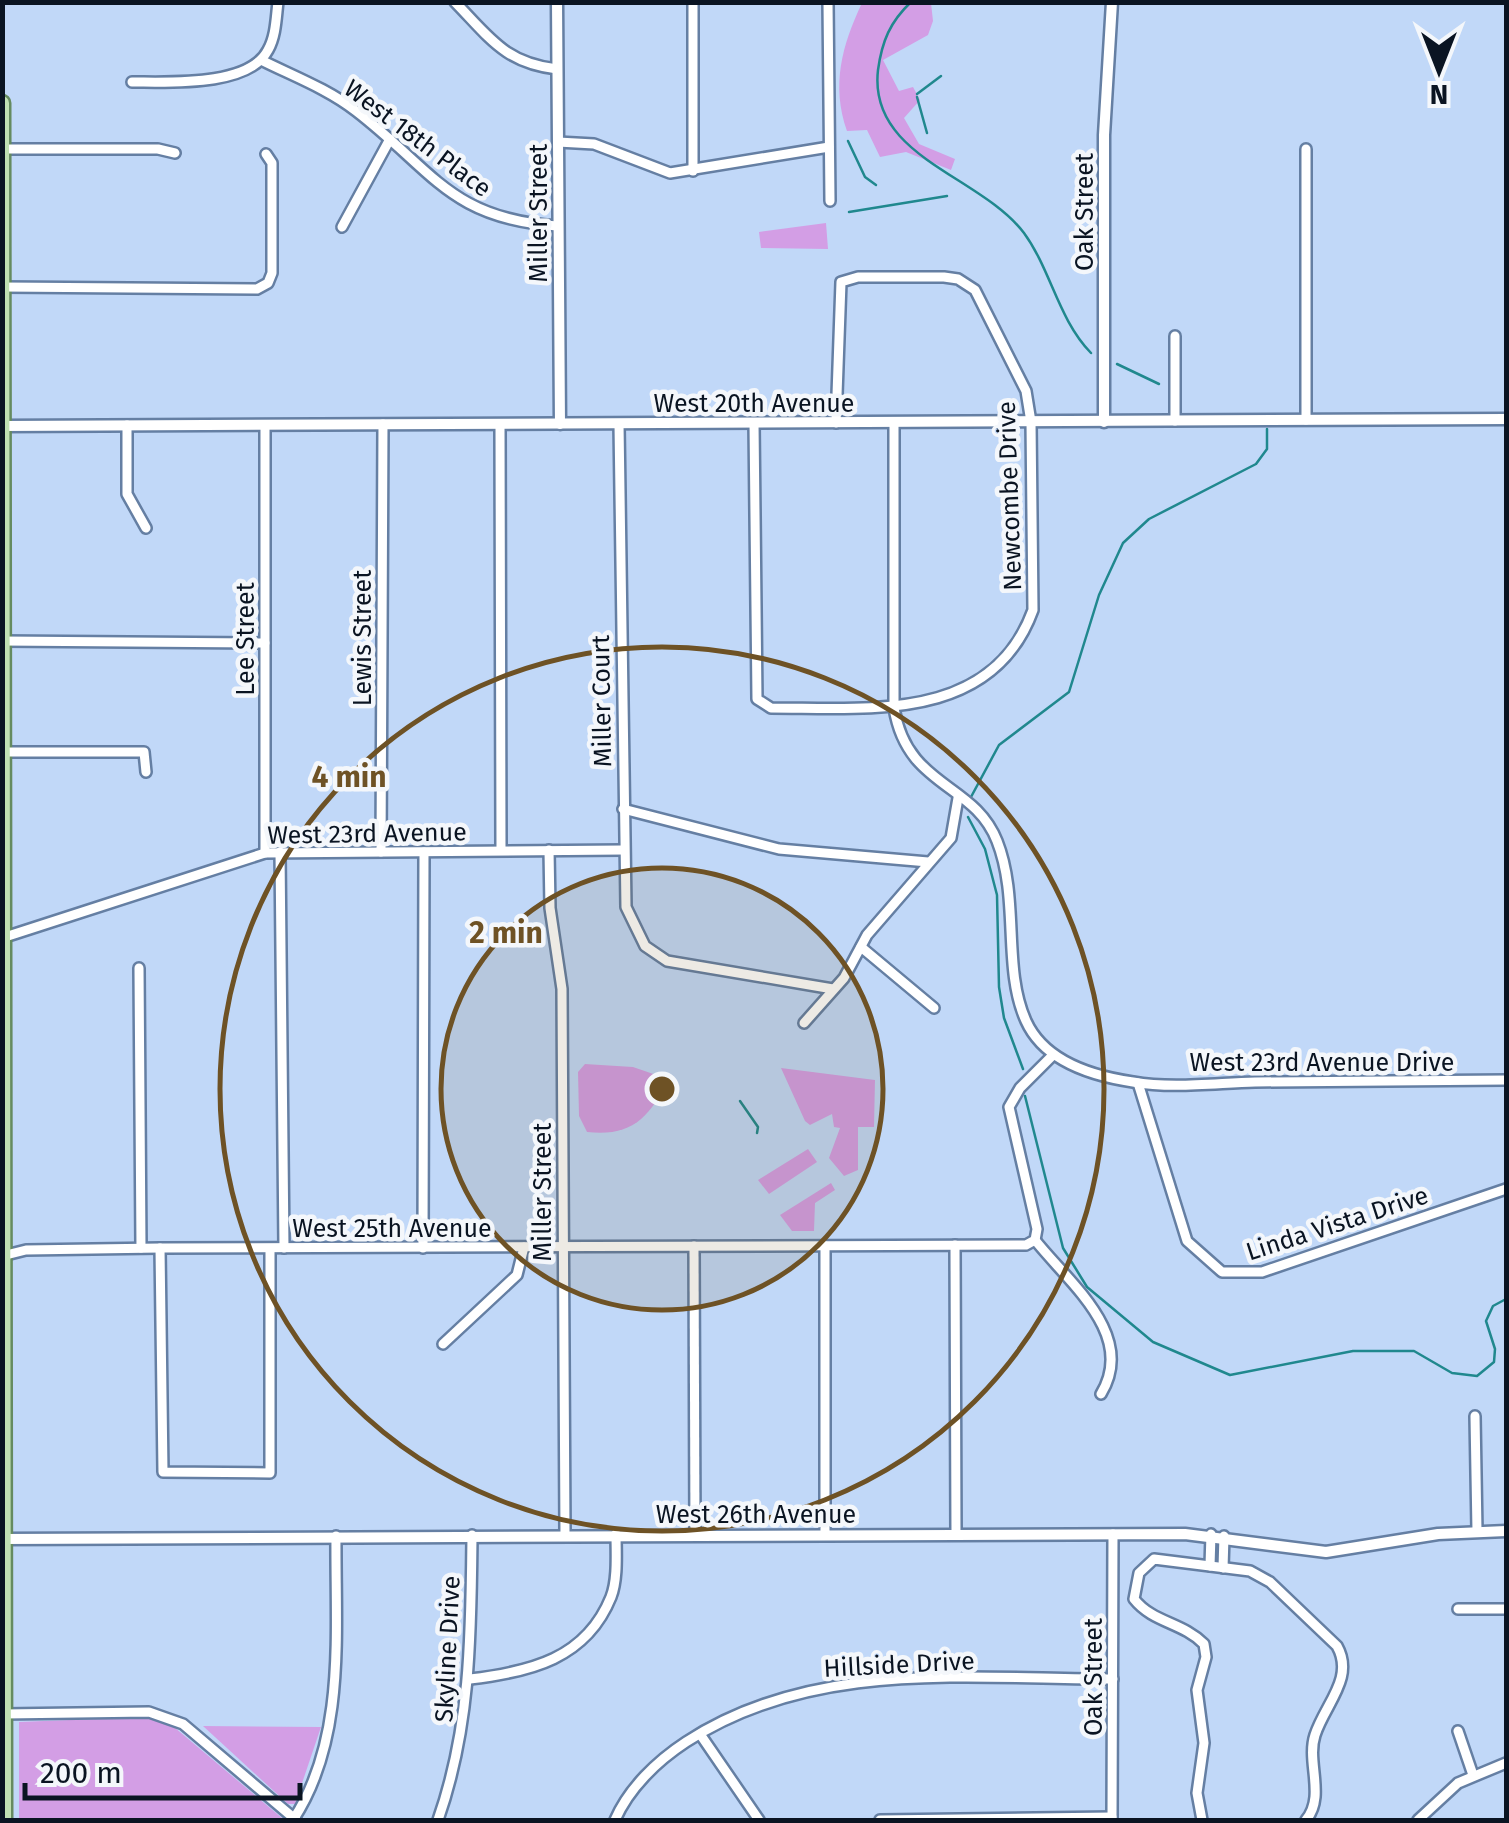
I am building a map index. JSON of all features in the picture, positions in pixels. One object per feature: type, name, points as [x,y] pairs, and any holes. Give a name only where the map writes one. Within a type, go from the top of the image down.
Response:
[{"type":"main road","points":[[2,103],[4,1820]]},
{"type":"street","points":[[132,82],[207,80],[237,73],[261,60],[269,49],[278,2]]},
{"type":"street","points":[[456,2],[507,55],[528,66],[557,69]]},
{"type":"street","name":"Miller Street","points":[[557,2],[560,424]]},
{"type":"street","points":[[693,2],[694,171]]},
{"type":"street","points":[[828,2],[830,201]]},
{"type":"street","name":"Oak Street","points":[[1104,422],[1104,135],[1112,2]]},
{"type":"street","name":"West 18th Place","points":[[261,60],[334,97],[390,139],[447,190],[485,214],[558,226]]},
{"type":"street","points":[[342,227],[390,139]]},
{"type":"street","points":[[558,142],[594,144],[654,169],[694,171],[829,146]]},
{"type":"street","points":[[2,149],[158,149],[176,154]]},
{"type":"street","points":[[1306,149],[1306,420]]},
{"type":"street","points":[[3,287],[257,288],[268,284],[272,273],[272,182],[266,154]]},
{"type":"street","name":"Newcombe Drive","points":[[754,423],[758,699],[771,708],[894,708],[934,702],[961,690],[1008,655],[1024,636],[1034,610],[1031,422],[1020,372],[968,284],[944,277],[858,277],[842,282],[836,422]]},
{"type":"street","points":[[1175,336],[1175,422]]},
{"type":"street","name":"West 20th Avenue","points":[[3,426],[1506,420]]},
{"type":"street","points":[[894,422],[894,708],[898,737],[911,756],[986,818],[997,840],[1012,903],[1017,998],[1027,1025],[1052,1056],[1138,1084]]},
{"type":"street","name":"Lewis Street","points":[[381,852],[383,424]]},
{"type":"street","points":[[500,424],[501,850]]},
{"type":"street","name":"Miller Court","points":[[619,424],[623,891],[630,918],[645,946],[667,961],[832,989]]},
{"type":"street","points":[[127,425],[128,494],[146,528]]},
{"type":"street","name":"Lee Street","points":[[265,425],[265,852]]},
{"type":"street","points":[[3,641],[264,643]]},
{"type":"street","points":[[4,752],[144,752],[146,772]]},
{"type":"street","points":[[804,1023],[950,838],[958,798]]},
{"type":"street","points":[[623,809],[779,849],[928,862]]},
{"type":"street","name":"Miller Street","points":[[549,850],[550,908],[562,989],[565,1534]]},
{"type":"street","name":"West 23rd Avenue","points":[[5,938],[265,852],[623,850]]},
{"type":"street","points":[[280,852],[284,1248]]},
{"type":"street","points":[[423,1248],[424,852]]},
{"type":"street","points":[[861,947],[934,1008]]},
{"type":"street","points":[[139,968],[141,1248]]},
{"type":"street","points":[[1052,1056],[1020,1088],[1009,1107],[1037,1229],[1035,1240],[1107,1331],[1110,1367],[1101,1394]]},
{"type":"street","name":"West 23rd Avenue Drive","points":[[1138,1084],[1506,1080]]},
{"type":"street","name":"Linda Vista Drive","points":[[1138,1084],[1187,1241],[1222,1272],[1262,1272],[1506,1189]]},
{"type":"street","name":"West 25th Avenue","points":[[4,1255],[26,1250],[141,1248],[1023,1245],[1035,1240]]},
{"type":"street","points":[[955,1245],[956,1534]]},
{"type":"street","points":[[694,1246],[695,1534]]},
{"type":"street","points":[[824,1533],[825,1246]]},
{"type":"street","points":[[443,1344],[517,1276],[524,1247]]},
{"type":"street","points":[[160,1248],[163,1472],[270,1472],[270,1249]]},
{"type":"street","points":[[1474,1416],[1477,1531]]},
{"type":"street","name":"West 26th Avenue","points":[[2,1539],[1211,1534],[1326,1552],[1506,1530]]},
{"type":"street","points":[[470,1679],[529,1672],[580,1642],[612,1596],[616,1534]]},
{"type":"street","name":"Oak Street","points":[[1112,1819],[1113,1534]]},
{"type":"street","points":[[1210,1566],[1211,1534]]},
{"type":"street","name":"Skyline Drive","points":[[438,1820],[455,1771],[470,1679],[472,1535]]},
{"type":"street","points":[[4,1714],[149,1712],[168,1718],[183,1724],[294,1820],[317,1771],[329,1728],[334,1679],[336,1536]]},
{"type":"street","points":[[1222,1568],[1224,1536]]},
{"type":"street","points":[[1202,1820],[1196,1793],[1204,1743],[1196,1690],[1206,1657],[1204,1644],[1180,1624],[1144,1612],[1134,1592],[1139,1573],[1154,1559],[1250,1571],[1270,1582],[1337,1646],[1343,1657],[1342,1682],[1314,1738],[1315,1804],[1306,1820]]},
{"type":"street","points":[[1458,1610],[1506,1609]]},
{"type":"street","name":"Hillside Drive","points":[[615,1820],[644,1776],[700,1734],[759,1705],[831,1684],[1113,1679]]},
{"type":"street","points":[[1458,1731],[1473,1775]]},
{"type":"street","points":[[700,1734],[759,1820]]},
{"type":"street","points":[[1410,1808],[1420,1819],[1443,1794],[1473,1775],[1506,1763]]},
{"type":"street","points":[[880,1820],[1112,1819]]},
{"type":"shaded area","points":[[862,3],[931,3],[933,21],[928,35],[883,60],[899,91],[913,87],[920,100],[904,118],[919,144],[955,159],[951,170],[906,152],[880,157],[867,130],[847,131],[839,81],[849,34]]},
{"type":"shaded area","points":[[826,223],[828,249],[761,248],[759,232]]},
{"type":"shaded area","points":[[585,1064],[633,1067],[668,1079],[654,1104],[637,1122],[616,1131],[587,1132],[579,1116],[578,1072]]},
{"type":"shaded area","points":[[781,1068],[875,1080],[874,1127],[858,1127],[858,1170],[844,1176],[829,1158],[840,1128],[834,1127],[832,1114],[810,1125],[805,1121]]},
{"type":"shaded area","points":[[808,1149],[817,1162],[769,1194],[758,1180]]},
{"type":"shaded area","points":[[831,1183],[835,1190],[815,1203],[814,1231],[792,1231],[780,1215]]},
{"type":"shaded area","points":[[145,1717],[174,1727],[282,1818],[19,1820],[19,1722]]},
{"type":"shaded area","points":[[203,1726],[321,1727],[295,1804],[288,1804]]},
{"type":"waterway","points":[[911,2],[892,25],[878,70],[880,100],[890,124],[908,145],[1005,213],[1024,233],[1070,325],[1091,353]]},
{"type":"waterway","points":[[917,94],[941,76]]},
{"type":"waterway","points":[[917,97],[927,133]]},
{"type":"waterway","points":[[848,141],[865,177],[876,185]]},
{"type":"waterway","points":[[849,212],[947,196]]},
{"type":"waterway","points":[[1117,364],[1159,384]]},
{"type":"waterway","points":[[971,797],[999,745],[1069,692],[1099,595],[1123,543],[1149,519],[1256,464],[1267,449],[1267,429]]},
{"type":"waterway","points":[[968,817],[985,849],[997,895],[999,987],[1004,1018],[1023,1069]]},
{"type":"waterway","points":[[1025,1096],[1063,1248],[1087,1287],[1153,1342],[1230,1375],[1353,1351],[1414,1351],[1452,1373],[1477,1376],[1494,1362],[1495,1349],[1486,1321],[1493,1306],[1506,1299]]},
{"type":"waterway","points":[[740,1101],[758,1127],[757,1133]]}]
